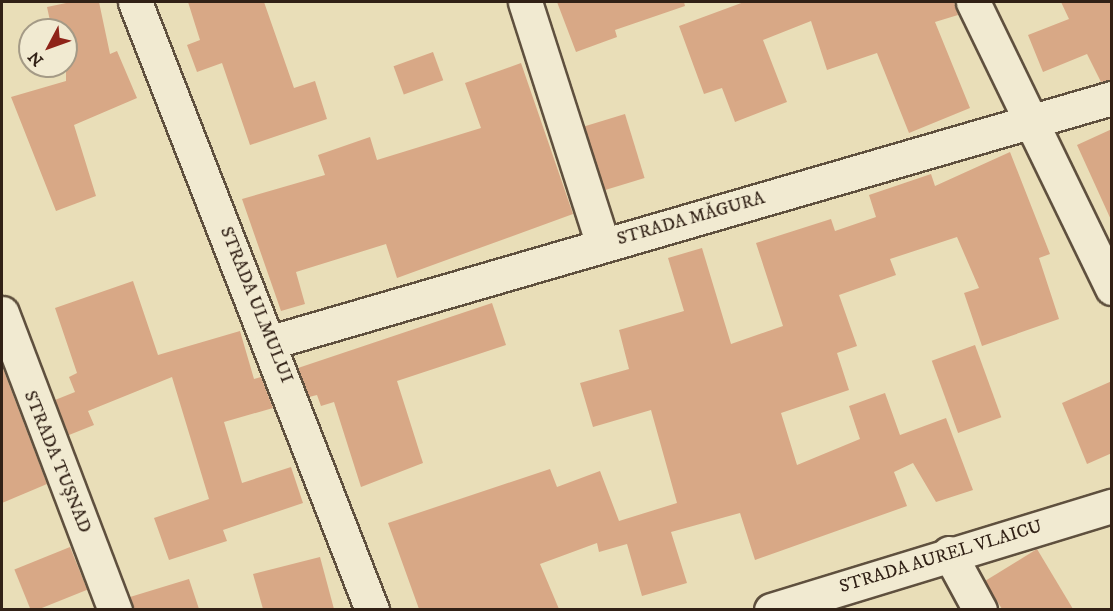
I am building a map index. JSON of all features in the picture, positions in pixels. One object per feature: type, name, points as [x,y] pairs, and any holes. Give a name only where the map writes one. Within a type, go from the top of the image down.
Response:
[{"type":"street","name":"STRADA ULMULUI","points":[[135,2],[271,342],[372,609]]},
{"type":"street","points":[[525,2],[603,245]]},
{"type":"street","points":[[973,2],[1112,288]]},
{"type":"street","name":"STRADA MĂGURA","points":[[271,342],[1112,98]]},
{"type":"street","name":"STRADA TUȘNAD","points":[[2,313],[115,609]]},
{"type":"street","name":"STRADA AUREL VLAICU","points":[[771,609],[949,553],[1112,506]]},
{"type":"street","points":[[949,553],[980,609]]},
{"type":"building","points":[[71,2],[99,2],[110,54],[117,51],[137,98],[74,125],[96,196],[56,211],[11,97],[66,81],[66,78],[78,78],[78,18],[49,18],[47,7]]},
{"type":"building","points":[[188,2],[264,2],[294,88],[315,81],[327,119],[250,145],[222,63],[197,72],[187,45],[200,40]]},
{"type":"building","points":[[557,2],[684,2],[685,6],[615,30],[617,37],[576,52]]},
{"type":"building","points":[[744,2],[954,2],[958,15],[935,22],[970,108],[909,133],[877,53],[827,70],[811,21],[763,40],[787,102],[735,122],[722,88],[704,94],[679,26]]},
{"type":"building","points":[[1061,2],[1112,2],[1112,80],[1101,82],[1087,54],[1043,72],[1028,35],[1069,19]]},
{"type":"building","points":[[433,52],[443,80],[404,95],[394,66]]},
{"type":"building","points":[[521,63],[573,214],[397,278],[386,244],[296,272],[305,304],[281,311],[242,199],[325,175],[318,155],[370,137],[377,160],[481,128],[465,83]]},
{"type":"building","points":[[625,114],[645,178],[604,190],[585,126]]},
{"type":"building","points":[[1112,129],[1112,222],[1077,145]]},
{"type":"building","points":[[1010,152],[1050,254],[1039,258],[1059,319],[982,346],[964,293],[979,288],[957,237],[890,259],[896,275],[839,295],[857,346],[837,353],[849,390],[781,413],[797,465],[860,439],[849,406],[885,393],[900,435],[946,418],[973,490],[936,502],[913,463],[894,472],[907,506],[755,560],[740,513],[671,532],[687,583],[642,596],[627,544],[599,552],[597,543],[540,564],[559,609],[419,609],[388,523],[550,469],[557,487],[600,471],[619,521],[677,503],[651,410],[593,427],[580,383],[629,369],[619,330],[684,311],[668,258],[702,248],[731,344],[783,326],[756,243],[831,219],[835,231],[876,217],[869,195],[931,174],[935,186]]},
{"type":"building","points":[[133,281],[158,355],[240,331],[254,379],[261,377],[273,408],[224,422],[242,483],[291,467],[303,503],[223,530],[227,541],[169,560],[154,518],[209,499],[172,377],[88,411],[94,425],[69,435],[55,400],[75,392],[69,377],[77,373],[55,308]]},
{"type":"building","points":[[492,303],[506,345],[397,381],[423,463],[361,487],[334,402],[321,406],[317,395],[309,397],[298,368]]},
{"type":"building","points":[[975,345],[1001,417],[958,433],[932,361]]},
{"type":"building","points":[[2,366],[47,484],[2,503]]},
{"type":"building","points":[[1112,381],[1112,453],[1087,464],[1062,403]]},
{"type":"building","points":[[70,547],[87,590],[37,610],[31,610],[14,569]]},
{"type":"building","points":[[1037,549],[1073,609],[1002,609],[985,581]]},
{"type":"building","points":[[320,557],[334,609],[263,609],[253,574]]},
{"type":"building","points":[[189,579],[199,609],[133,609],[130,597]]}]
